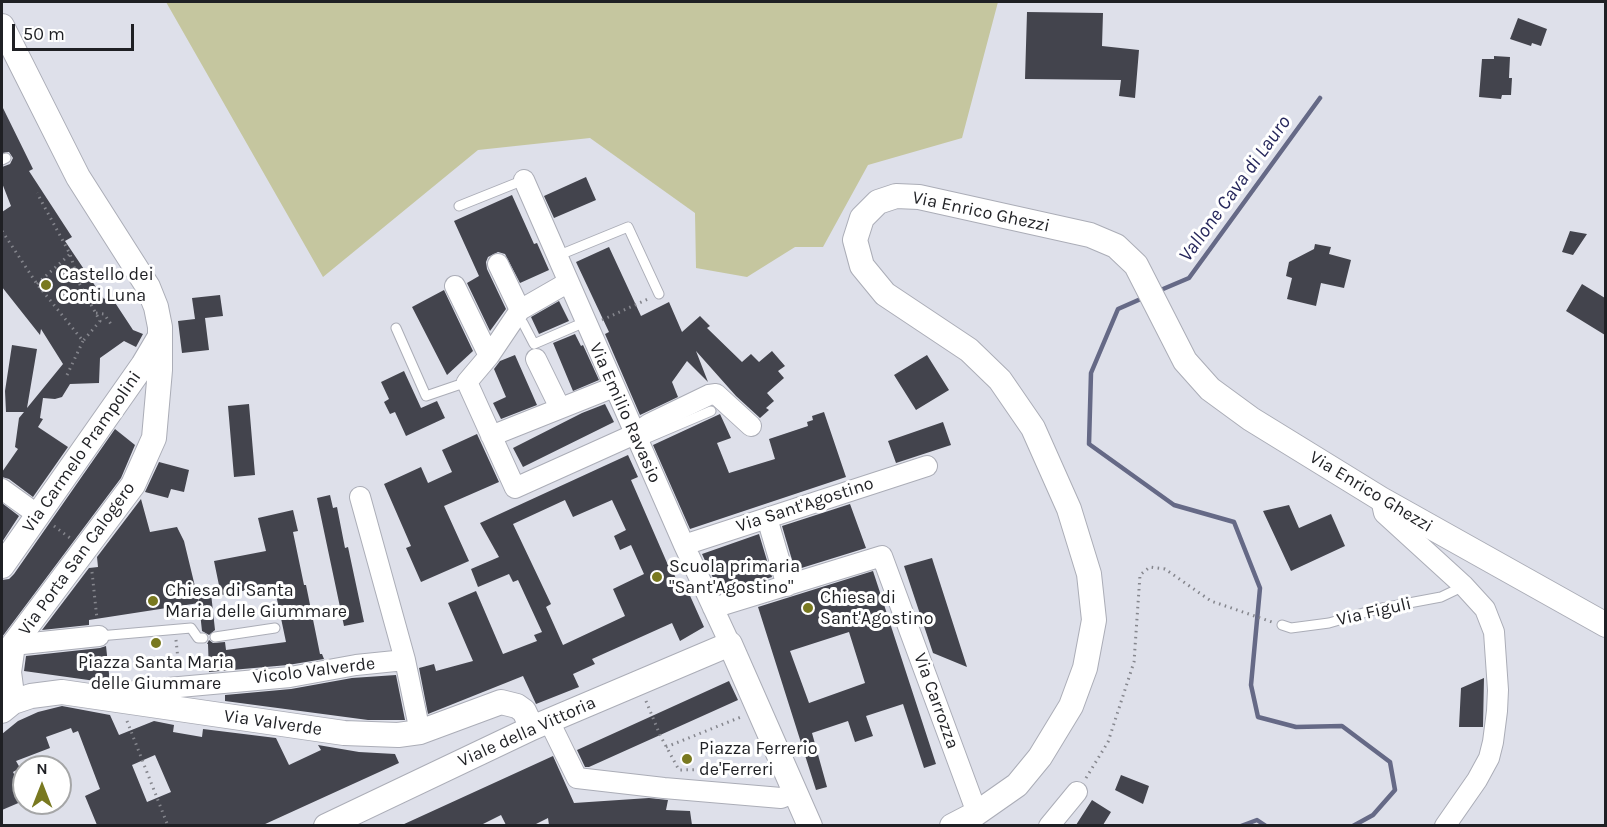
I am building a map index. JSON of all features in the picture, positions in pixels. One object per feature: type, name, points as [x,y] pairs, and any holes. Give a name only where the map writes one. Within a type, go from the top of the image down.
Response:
[{"type":"street","name":"Via Porta San Calogero","points":[[2,26],[78,177],[148,287],[156,307],[160,336],[160,370],[154,438],[133,485],[14,645],[9,672],[7,707]]},
{"type":"street","name":"Via Emilio Ravasio","points":[[524,180],[567,283],[730,644]]},
{"type":"street","name":"Via Enrico Ghezzi","points":[[952,825],[977,813],[1017,785],[1040,757],[1071,706],[1085,668],[1094,620],[1089,574],[1069,509],[1033,428],[1000,380],[969,350],[885,294],[862,266],[855,240],[862,218],[878,202],[896,196],[919,197],[1090,235],[1116,246],[1136,265],[1185,361],[1210,389],[1251,419],[1381,499],[1605,625]]},
{"type":"street","points":[[498,264],[522,316]]},
{"type":"street","points":[[567,283],[522,316],[467,382],[514,488],[637,438],[649,424],[709,395],[716,394],[751,426]]},
{"type":"street","points":[[455,286],[489,357]]},
{"type":"street","name":"Via Carmelo Prampolini","points":[[2,566],[143,365],[160,336]]},
{"type":"street","points":[[536,359],[560,408]]},
{"type":"street","points":[[491,436],[614,387]]},
{"type":"street","name":"Via Sant'Agostino","points":[[684,545],[927,465]]},
{"type":"street","points":[[2,489],[38,515]]},
{"type":"street","points":[[360,498],[405,660],[420,732]]},
{"type":"street","points":[[1381,499],[1384,513],[1464,586],[1485,609],[1494,632],[1498,690],[1489,758],[1477,780],[1445,825]]},
{"type":"street","points":[[713,608],[787,586],[767,518]]},
{"type":"street","name":"Via Carrozza","points":[[787,586],[882,556],[977,813]]},
{"type":"street","points":[[14,645],[99,636]]},
{"type":"street","points":[[730,644],[810,825]]},
{"type":"street","name":"Viale della Vittoria","points":[[332,824],[540,724],[730,644]]},
{"type":"street","name":"Vicolo Valverde","points":[[118,700],[135,691],[290,677],[356,665],[405,660]]},
{"type":"street","name":"Via Valverde","points":[[7,707],[31,696],[62,692],[344,733],[398,735],[420,732],[501,702],[517,706],[540,724]]},
{"type":"street","points":[[540,724],[578,778],[781,798],[796,792]]},
{"type":"street","points":[[1049,825],[1077,792]]},
{"type":"lane","points":[[459,206],[524,180]]},
{"type":"lane","points":[[557,256],[628,227],[659,294]]},
{"type":"lane","points":[[522,316],[534,344],[585,322]]},
{"type":"lane","points":[[396,328],[426,396],[467,382]]},
{"type":"lane","points":[[637,438],[711,411]]},
{"type":"lane","name":"Via Figuli","points":[[1282,625],[1292,628],[1329,623],[1377,609],[1441,597],[1464,586]]},
{"type":"lane","points":[[99,636],[191,628],[198,638],[203,638]]},
{"type":"lane","points":[[215,637],[274,628]]},
{"type":"path","points":[[37,193],[70,254],[79,283],[100,321],[83,341],[67,375]]},
{"type":"path","points":[[2,231],[37,284],[83,341]]},
{"type":"path","points":[[37,284],[70,254]]},
{"type":"path","points":[[610,316],[659,294]]},
{"type":"path","points":[[96,313],[104,314],[113,327]]},
{"type":"path","points":[[38,515],[85,549],[90,562],[99,636]]},
{"type":"path","points":[[1077,792],[1108,742],[1134,662],[1140,575],[1150,567],[1165,569],[1211,601],[1282,625]]},
{"type":"path","points":[[174,629],[180,676]]},
{"type":"path","points":[[118,700],[168,825]]},
{"type":"path","points":[[666,747],[759,710]]},
{"type":"path","points":[[654,719],[679,770],[768,768],[783,762]]},
{"type":"green space","points":[[166,2],[998,2],[962,138],[868,165],[823,247],[795,247],[747,277],[696,268],[695,213],[590,138],[478,150],[323,277]]},
{"type":"building","points":[[1027,12],[1103,13],[1102,46],[1139,50],[1135,98],[1119,96],[1121,80],[1025,79]]},
{"type":"building","points":[[1518,18],[1547,29],[1541,46],[1532,43],[1531,46],[1510,39]]},
{"type":"building","points":[[1494,56],[1510,57],[1511,95],[1502,95],[1501,99],[1479,97],[1482,59],[1494,59]]},
{"type":"building","name":"Castello dei Conti Luna","points":[[2,106],[33,169],[29,171],[72,237],[65,241],[104,299],[110,295],[133,330],[143,334],[136,347],[124,341],[100,358],[99,383],[70,384],[62,397],[43,398],[40,418],[43,419],[38,427],[68,447],[33,497],[9,479],[2,477],[2,472],[18,449],[15,447],[19,418],[24,412],[6,412],[5,391],[12,345],[37,349],[27,408],[63,364],[41,329],[40,335],[2,287],[2,212],[11,206],[2,183],[2,167],[10,164],[13,158],[9,152],[2,153]]},
{"type":"building","points":[[586,177],[596,200],[554,218],[544,196]]},
{"type":"building","points":[[512,195],[534,244],[537,243],[549,270],[520,283],[505,254],[498,252],[488,257],[487,269],[506,309],[490,331],[467,283],[479,276],[454,221]]},
{"type":"building","points":[[1570,231],[1587,234],[1573,255],[1562,252]]},
{"type":"building","points":[[1315,244],[1331,247],[1329,254],[1351,260],[1344,288],[1321,283],[1316,306],[1287,299],[1292,278],[1286,276],[1289,262],[1314,249]]},
{"type":"building","points":[[609,247],[641,316],[669,302],[682,332],[700,316],[710,326],[707,328],[742,362],[751,354],[759,362],[772,351],[785,366],[778,371],[784,378],[767,393],[774,401],[766,408],[769,410],[760,418],[736,396],[696,351],[708,382],[687,361],[672,382],[678,397],[640,415],[605,334],[609,332],[576,262]]},
{"type":"building","points":[[1582,284],[1605,298],[1605,335],[1566,311]]},
{"type":"building","points":[[444,290],[473,351],[447,375],[412,307]]},
{"type":"building","points":[[220,295],[223,316],[205,318],[209,350],[182,353],[178,321],[195,319],[192,298]]},
{"type":"building","points":[[559,301],[569,321],[539,334],[531,317]]},
{"type":"building","points":[[575,334],[581,346],[583,345],[599,380],[573,391],[553,343]]},
{"type":"building","points":[[515,355],[537,405],[501,419],[493,403],[506,397],[494,369],[500,361]]},
{"type":"building","points":[[927,355],[949,390],[916,410],[894,375]]},
{"type":"building","points":[[404,371],[421,408],[437,401],[445,418],[406,436],[395,412],[390,414],[384,402],[389,399],[381,382]]},
{"type":"building","points":[[249,404],[255,475],[234,477],[228,406]]},
{"type":"building","points":[[605,404],[614,422],[523,467],[513,448],[582,413]]},
{"type":"building","points":[[824,412],[846,477],[690,529],[653,445],[720,414],[731,438],[717,443],[729,473],[775,459],[769,439],[808,426],[807,422],[813,420],[812,416]]},
{"type":"building","points":[[943,422],[951,445],[896,463],[888,441]]},
{"type":"building","points":[[115,429],[135,445],[121,478],[2,637],[2,580],[9,579],[14,574]]},
{"type":"building","points":[[477,434],[499,482],[444,506],[469,561],[421,582],[406,548],[411,546],[384,484],[421,467],[428,483],[452,472],[442,450]]},
{"type":"building","name":"Scuola primaria \"Sant'Agostino\"","points":[[628,455],[638,477],[631,480],[668,565],[682,592],[687,589],[704,627],[680,641],[672,623],[592,659],[595,664],[573,674],[579,687],[536,704],[523,676],[428,714],[419,668],[434,664],[436,671],[473,661],[448,603],[476,591],[503,654],[537,641],[534,635],[542,632],[518,580],[513,582],[509,574],[478,587],[471,569],[499,557],[480,523]],"holes":[[[565,500],[573,517],[612,500],[626,530],[614,536],[620,550],[631,545],[644,574],[613,589],[625,616],[563,645],[546,607],[551,604],[513,524]]]},
{"type":"building","points":[[159,462],[189,470],[184,492],[171,489],[168,498],[145,492]]},
{"type":"building","points":[[330,495],[333,508],[337,507],[345,548],[348,547],[364,622],[344,626],[317,498]]},
{"type":"building","points":[[141,499],[150,532],[177,527],[184,541],[199,603],[89,620],[89,625],[42,630],[89,568],[98,567],[97,557]]},
{"type":"building","points":[[2,503],[19,516],[2,542]]},
{"type":"building","points":[[850,504],[866,548],[795,570],[782,526]]},
{"type":"building","points":[[1289,505],[1299,528],[1331,514],[1345,546],[1291,571],[1263,511]]},
{"type":"building","points":[[293,510],[298,531],[293,532],[304,585],[306,585],[320,654],[324,659],[288,665],[209,672],[207,644],[209,640],[213,643],[225,642],[226,650],[286,642],[274,585],[221,595],[214,561],[266,551],[258,518]]},
{"type":"building","points":[[759,534],[772,577],[720,593],[702,554]]},
{"type":"building","points":[[932,558],[967,667],[933,653],[904,566]]},
{"type":"building","points":[[873,571],[936,764],[924,768],[903,704],[866,716],[873,736],[855,742],[848,721],[812,733],[827,787],[816,790],[758,607]],"holes":[[[849,632],[865,683],[809,703],[790,651]]]},
{"type":"building","points":[[211,593],[215,630],[209,635],[202,631],[198,594]]},
{"type":"building","points":[[106,646],[110,683],[24,671],[26,656]]},
{"type":"building","points":[[396,675],[405,720],[368,720],[225,701],[225,695],[291,689],[352,678]]},
{"type":"building","points":[[1484,678],[1483,727],[1459,727],[1461,688]]},
{"type":"building","points":[[729,681],[738,700],[585,767],[577,750]]},
{"type":"building","points":[[62,706],[110,715],[119,735],[154,721],[174,725],[173,732],[202,737],[203,729],[276,738],[289,765],[321,750],[318,745],[359,752],[395,754],[399,763],[263,825],[97,825],[85,796],[100,789],[78,731],[73,733],[71,728],[46,737],[50,748],[32,755],[12,755],[12,806],[2,810],[2,734],[18,721],[38,712]],"holes":[[[155,755],[171,792],[147,802],[132,765]]]},
{"type":"building","points":[[553,756],[574,803],[649,798],[668,800],[666,810],[690,811],[692,825],[549,825],[548,818],[534,825],[506,825],[501,815],[481,825],[402,825]]},
{"type":"building","points":[[1121,775],[1149,786],[1143,804],[1115,790]]},
{"type":"building","points":[[1092,800],[1111,812],[1103,825],[1076,825]]},
{"type":"waterway","name":"Vallone Cava di Lauro","points":[[1156,292],[1189,278],[1320,98]]},
{"type":"waterway","name":"Vallone Cava di Lauro","points":[[1143,298],[1118,309],[1091,373],[1089,444],[1174,505],[1234,522],[1260,588],[1251,685],[1258,717],[1296,727],[1342,726],[1390,762],[1395,790],[1373,815],[1353,826]]},
{"type":"waterway","name":"Vallone Cava di Lauro","points":[[1241,826],[1257,820],[1266,826]]},
{"type":"place","name":"Castello dei Conti Luna","points":[[46,285]]},
{"type":"place","name":"Scuola primaria \"Sant'Agostino\"","points":[[657,577]]},
{"type":"place","name":"Chiesa di Santa Maria delle Giummare","points":[[153,601]]},
{"type":"place","name":"Chiesa di Sant'Agostino","points":[[808,608]]},
{"type":"place","name":"Piazza Santa Maria delle Giummare","points":[[156,643]]},
{"type":"place","name":"Piazza Ferrerio de'Ferreri","points":[[687,759]]}]
